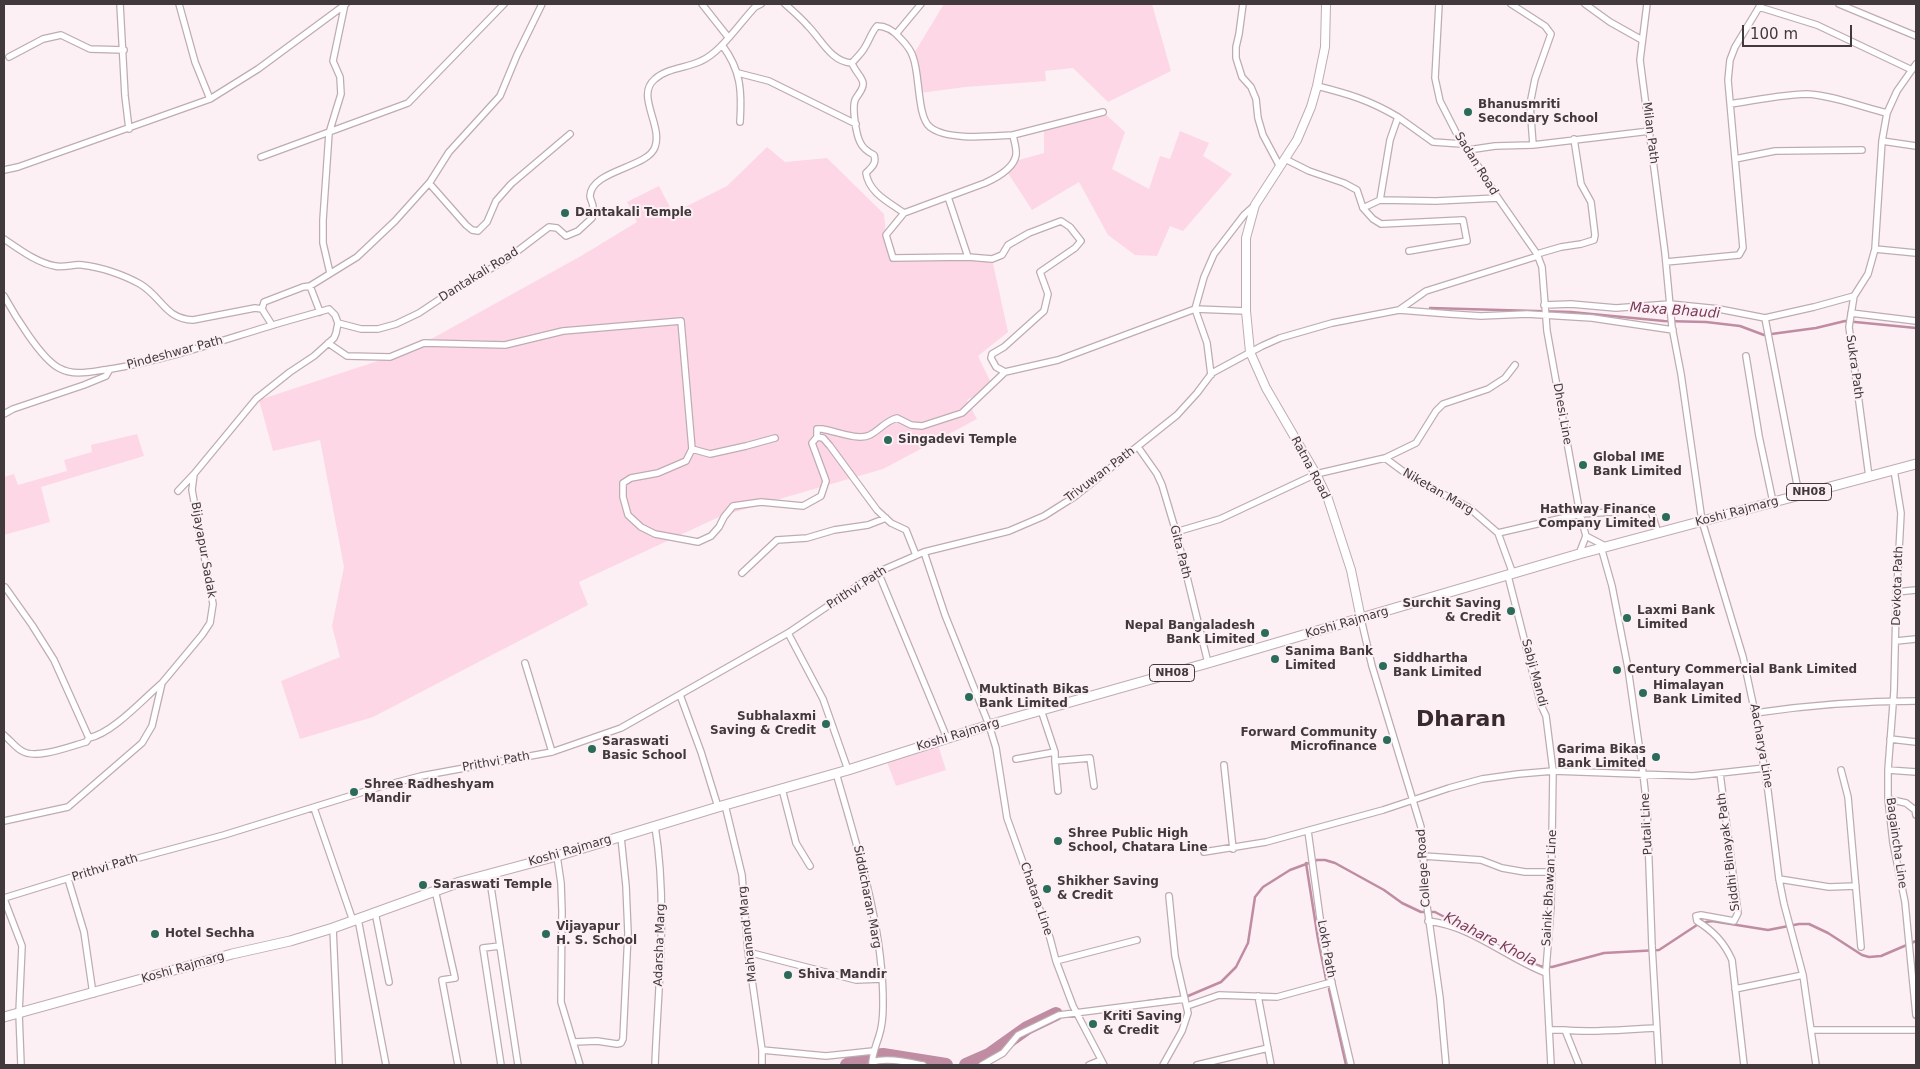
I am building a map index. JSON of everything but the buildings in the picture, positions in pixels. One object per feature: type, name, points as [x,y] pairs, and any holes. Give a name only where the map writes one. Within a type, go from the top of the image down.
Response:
[{"type":"main road","name":"Koshi Rajmarg","points":[[4,1017],[333,928],[436,890],[489,874],[557,856],[848,770],[989,725],[1361,619],[1578,554],[1916,464]]},
{"type":"street","points":[[120,4],[125,96],[129,129]]},
{"type":"street","points":[[179,4],[195,62],[210,99]]},
{"type":"street","points":[[4,170],[18,167],[129,129],[210,99],[258,70],[346,4]]},
{"type":"street","points":[[330,273],[323,243],[323,220],[329,133],[341,94],[340,77],[333,61],[346,4]]},
{"type":"street","points":[[261,157],[408,103],[504,4]]},
{"type":"street","points":[[272,325],[262,309],[264,302],[310,286],[357,257],[395,221],[429,183],[449,152],[500,96],[517,55],[542,4]]},
{"type":"street","points":[[702,4],[728,37]]},
{"type":"street","name":"Dantakali Road","points":[[320,312],[329,309],[335,315],[338,323],[361,329],[396,324],[419,313],[507,260],[549,227],[557,228],[566,236],[578,231],[592,218],[594,208],[590,196],[592,189],[612,173],[644,160],[655,149],[657,131],[647,103],[648,91],[654,79],[666,72],[701,61],[714,54],[755,7],[762,4]]},
{"type":"street","points":[[785,4],[809,26],[830,53],[845,63],[852,63]]},
{"type":"street","points":[[896,34],[921,4]]},
{"type":"street","points":[[1243,4],[1236,58],[1242,76],[1251,87],[1256,100],[1263,136],[1272,154],[1282,162],[1344,183],[1357,190],[1363,208],[1373,219],[1381,224],[1463,220],[1467,241],[1409,250]]},
{"type":"street","name":"Ratna Road","points":[[1326,4],[1325,46],[1318,86],[1305,124],[1255,205],[1246,238],[1246,310],[1250,352],[1266,388],[1316,474],[1328,499],[1351,570],[1361,619]]},
{"type":"street","name":"Sadan Road","points":[[1439,4],[1435,78],[1440,101],[1462,144],[1468,150],[1537,255],[1542,267],[1544,315]]},
{"type":"street","points":[[1511,4],[1545,26],[1550,34],[1535,79],[1530,104],[1533,145]]},
{"type":"street","points":[[1585,4],[1610,22],[1642,40]]},
{"type":"street","name":"Milan Path","points":[[1647,4],[1640,60],[1666,262]]},
{"type":"street","points":[[1839,4],[1916,36]]},
{"type":"street","points":[[1670,304],[1666,262],[1739,255],[1743,248],[1728,80],[1730,60],[1760,5],[1817,25],[1912,70]]},
{"type":"street","points":[[852,63],[865,47],[871,33],[877,26],[884,26],[896,34],[913,55],[918,74],[922,115],[929,127],[945,134],[1013,135],[1103,112]]},
{"type":"street","points":[[9,57],[43,39],[61,34],[90,49],[124,50]]},
{"type":"street","points":[[722,45],[732,58],[738,73],[741,99],[740,122]]},
{"type":"street","points":[[852,63],[854,71],[863,79],[864,85],[854,101],[860,142],[866,150],[874,155],[876,160],[874,166],[866,173],[867,181],[873,190],[904,213]]},
{"type":"street","name":"Sukra Path","points":[[1870,477],[1849,327],[1854,296],[1868,274],[1875,248],[1882,141],[1887,113],[1898,91],[1916,64]]},
{"type":"street","points":[[738,73],[769,81],[856,124]]},
{"type":"street","points":[[1318,86],[1375,103],[1432,142],[1462,144]]},
{"type":"street","points":[[1730,104],[1806,94],[1826,96],[1887,113]]},
{"type":"street","points":[[1380,200],[1390,140],[1398,117]]},
{"type":"street","points":[[1468,150],[1495,146],[1533,145],[1650,131]]},
{"type":"street","points":[[429,183],[466,225],[472,230],[478,231],[487,222],[496,202],[511,184],[570,134]]},
{"type":"street","points":[[1005,372],[996,367],[990,358],[992,354],[1004,347],[1044,311],[1048,294],[1040,272],[1081,242],[1070,227],[1061,221],[1029,233],[1008,245],[1002,255],[992,259],[968,257],[893,258],[886,235],[904,213],[985,184],[1006,170],[1015,161],[1017,153],[1013,135]]},
{"type":"street","points":[[1399,310],[1426,291],[1561,246],[1594,240],[1591,202],[1581,184],[1574,139]]},
{"type":"street","points":[[1882,141],[1916,146]]},
{"type":"street","points":[[1735,159],[1775,151],[1862,150]]},
{"type":"street","points":[[948,197],[968,257]]},
{"type":"street","points":[[1363,208],[1380,200],[1436,201],[1498,198]]},
{"type":"street","points":[[1211,374],[1207,343],[1195,309],[1204,277],[1214,254],[1244,215],[1255,205]]},
{"type":"street","points":[[4,239],[17,249],[46,264],[56,267],[81,265],[98,268],[140,284],[175,316],[183,320],[193,320],[255,308],[262,309]]},
{"type":"street","points":[[1875,248],[1916,253]]},
{"type":"street","points":[[310,286],[320,312]]},
{"type":"street","name":"Pindeshwar Path","points":[[4,296],[47,359],[57,368],[68,372],[81,373],[144,364],[320,312]]},
{"type":"street","points":[[1544,305],[1571,304],[1616,308],[1670,304],[1719,309],[1765,318],[1854,296]]},
{"type":"street","name":"Aacharya Line","points":[[1670,304],[1672,328],[1681,374],[1702,521],[1744,657],[1765,768],[1779,879],[1803,975],[1816,1065]]},
{"type":"street","points":[[328,343],[347,356],[390,357],[424,343],[506,345],[562,331],[681,321],[692,449],[686,461],[658,473],[631,478],[623,483],[623,497],[628,515],[641,527],[655,534],[698,542],[711,536],[720,527],[724,517],[733,506],[761,502],[803,506],[821,496],[826,481],[812,443],[817,437],[817,429],[857,436],[869,436],[886,422],[897,418],[911,426],[922,426],[962,413],[1005,372],[1058,360],[1195,309],[1246,310]]},
{"type":"street","points":[[1399,310],[1473,315],[1544,315],[1592,318],[1672,328]]},
{"type":"street","name":"Trivuwan Path","points":[[924,552],[1008,532],[1044,516],[1074,497],[1177,414],[1197,393],[1211,374],[1250,352],[1280,338],[1299,332],[1332,323],[1399,310]]},
{"type":"street","points":[[1851,314],[1916,321]]},
{"type":"street","name":"Dhesi Line","points":[[1544,315],[1580,514],[1586,536]]},
{"type":"street","points":[[1765,318],[1799,495]]},
{"type":"street","points":[[178,491],[256,399],[314,356],[336,333],[338,323]]},
{"type":"street","points":[[1746,356],[1759,436],[1773,502]]},
{"type":"street","points":[[1176,532],[1220,519],[1316,474],[1385,458],[1416,443],[1442,404],[1488,389],[1505,378],[1516,365]]},
{"type":"street","points":[[4,414],[13,409],[99,379],[106,376],[110,369]]},
{"type":"street","points":[[817,437],[823,438],[827,442],[877,510],[891,523],[906,530],[916,555]]},
{"type":"street","points":[[692,449],[710,454],[775,438]]},
{"type":"street","name":"Gita Path","points":[[1138,447],[1157,474],[1176,532],[1208,663]]},
{"type":"street","name":"Niketan Marg","points":[[1385,458],[1412,478],[1468,506],[1498,533]]},
{"type":"street","name":"Devkota Path","points":[[1892,701],[1901,513],[1894,470]]},
{"type":"street","name":"Bijayapur Sadak","points":[[4,822],[68,808],[142,743],[152,726],[162,682],[186,655],[210,623],[213,604],[192,490],[194,474]]},
{"type":"street","points":[[1498,533],[1580,514],[1643,508],[1649,509],[1658,533]]},
{"type":"street","points":[[742,573],[777,540],[807,538],[834,530],[868,525],[886,518]]},
{"type":"street","name":"Sabji Mandi","points":[[1498,533],[1541,704],[1546,716],[1553,771]]},
{"type":"street","points":[[1578,554],[1586,536],[1603,547]]},
{"type":"street","name":"Putali Line","points":[[1603,547],[1628,668],[1643,773],[1648,837],[1652,955],[1660,1065]]},
{"type":"street","name":"Prithvi Path","points":[[4,898],[314,808],[346,796],[421,776],[552,752],[588,741],[621,728],[788,633],[878,572],[924,552]]},
{"type":"street","name":"Chatara Line","points":[[924,552],[945,615],[989,725],[996,748],[1007,818],[1050,938],[1056,962],[1075,1010],[1102,1063]]},
{"type":"street","points":[[878,572],[947,738]]},
{"type":"street","points":[[4,589],[5,587],[54,660],[89,738]]},
{"type":"street","points":[[1896,592],[1916,590]]},
{"type":"street","name":"College Road","points":[[1361,619],[1372,666],[1421,826],[1428,920],[1440,998],[1446,1065]]},
{"type":"street","points":[[788,633],[823,699],[848,770]]},
{"type":"street","points":[[1896,641],[1916,639]]},
{"type":"street","points":[[525,662],[552,752]]},
{"type":"street","points":[[4,735],[24,752],[55,751],[86,742],[89,738],[99,736],[118,722],[162,682]]},
{"type":"street","name":"Mahanand Marg","points":[[680,695],[722,806],[742,876],[748,952],[762,1050],[762,1065]]},
{"type":"street","name":"Bagaincha Line","points":[[1892,701],[1888,800],[1893,842],[1905,902],[1916,1015]]},
{"type":"street","points":[[1755,713],[1788,708],[1916,701]]},
{"type":"street","points":[[1041,710],[1055,752],[1058,791]]},
{"type":"street","points":[[1890,739],[1916,742]]},
{"type":"street","points":[[1016,759],[1055,752]]},
{"type":"street","points":[[1055,761],[1090,758],[1094,786]]},
{"type":"street","points":[[1224,765],[1233,848]]},
{"type":"street","points":[[1204,852],[1266,842],[1308,831],[1482,779],[1553,771],[1693,776],[1765,768]]},
{"type":"street","points":[[1841,770],[1848,797],[1861,947]]},
{"type":"street","points":[[1888,770],[1916,772]]},
{"type":"street","name":"Sainik Bhawan Line","points":[[1551,1065],[1546,961],[1552,872],[1553,771]]},
{"type":"street","name":"Siddicharan Marg","points":[[836,773],[861,857],[873,914],[882,980],[883,1007],[880,1034],[873,1051],[872,1062]]},
{"type":"street","name":"Siddhi Binayak Path","points":[[1720,773],[1738,913],[1734,921],[1701,915],[1696,916],[1697,921],[1718,937],[1727,949],[1734,970],[1744,1065]]},
{"type":"street","points":[[782,789],[796,843],[810,866]]},
{"type":"street","points":[[1888,800],[1906,804],[1915,810],[1916,816]]},
{"type":"street","points":[[314,808],[356,920],[386,1065]]},
{"type":"street","name":"Adarsha Marg","points":[[655,826],[660,856],[662,896],[655,1065]]},
{"type":"street","name":"Lokh Path","points":[[1308,831],[1325,954],[1351,1065]]},
{"type":"street","points":[[574,1042],[597,1041],[617,1044],[621,1043],[624,1039],[628,933],[621,837]]},
{"type":"street","points":[[557,856],[561,883],[562,911],[561,1002],[580,1065]]},
{"type":"street","points":[[1424,856],[1481,860],[1502,868],[1525,872],[1552,872]]},
{"type":"street","points":[[489,874],[518,1065]]},
{"type":"street","points":[[68,879],[84,932],[93,994]]},
{"type":"street","points":[[1779,879],[1829,887],[1856,886]]},
{"type":"street","points":[[436,890],[455,978],[442,980],[458,1065]]},
{"type":"street","points":[[1163,1065],[1186,1022],[1188,1013],[1175,956],[1169,896]]},
{"type":"street","points":[[4,898],[22,946],[19,1014],[21,1065]]},
{"type":"street","points":[[375,912],[389,982]]},
{"type":"street","points":[[1428,920],[1444,923],[1475,935],[1516,960],[1546,971]]},
{"type":"street","points":[[333,928],[339,1065]]},
{"type":"street","points":[[1056,962],[1137,940]]},
{"type":"street","points":[[500,946],[483,948],[501,1065]]},
{"type":"street","points":[[748,952],[856,980],[882,980]]},
{"type":"street","points":[[1735,989],[1803,975]]},
{"type":"street","points":[[982,1065],[1003,1053],[1018,1036],[1059,1015],[1075,1010],[1219,995],[1277,997],[1332,982]]},
{"type":"street","points":[[1258,996],[1271,1065]]},
{"type":"street","points":[[1549,1030],[1586,1032],[1657,1028]]},
{"type":"street","points":[[1565,1030],[1579,1065]]},
{"type":"street","points":[[1812,1030],[1916,1030]]},
{"type":"street","points":[[1198,1065],[1268,1048]]},
{"type":"street","points":[[762,1050],[826,1056],[873,1051]]},
{"type":"street","points":[[872,1062],[877,1060],[923,1065]]},
{"type":"street","points":[[1089,1065],[1102,1063]]},
{"type":"shaded area","points":[[944,4],[1152,4],[1171,71],[1108,102],[1073,68],[1045,71],[1046,81],[965,87],[920,93],[913,55]]},
{"type":"shaded area","points":[[1103,112],[1125,132],[1112,169],[1149,189],[1160,156],[1170,159],[1180,131],[1209,143],[1203,156],[1232,174],[1183,231],[1170,226],[1157,256],[1135,255],[1108,235],[1079,182],[1032,210],[1006,170],[1015,161],[1044,153],[1044,127]]},
{"type":"shaded area","points":[[767,147],[785,162],[827,158],[884,214],[886,235],[893,258],[992,259],[1008,332],[978,356],[993,387],[967,400],[977,419],[883,469],[721,516],[579,582],[588,605],[373,717],[300,739],[281,681],[340,657],[332,626],[344,567],[320,440],[273,451],[259,400],[390,357],[424,343],[581,256],[637,222],[627,202],[659,186],[673,213],[727,186]]},
{"type":"shaded area","points":[[137,434],[144,456],[41,487],[50,522],[4,535],[4,477],[14,474],[18,485],[67,471],[64,460],[92,452],[91,445]]},
{"type":"shaded area","points":[[938,745],[946,770],[896,786],[887,762]]},
{"type":"waterway","name":"Maxa Bhaudi","points":[[1430,308],[1571,312],[1664,321],[1706,322],[1740,326],[1764,335],[1816,328],[1845,321],[1916,328]]},
{"type":"waterway","name":"Khahare Khola","points":[[1148,1001],[1188,996],[1221,982],[1236,967],[1248,943],[1255,897],[1263,887],[1290,870],[1317,860],[1335,863],[1384,890],[1402,903],[1421,912],[1435,912],[1492,942]]},
{"type":"waterway","points":[[1306,863],[1326,979]]},
{"type":"waterway","name":"Khahare Khola","points":[[1529,962],[1540,966],[1552,967],[1604,953],[1659,950],[1700,923],[1712,921],[1768,930],[1809,924],[1828,933],[1862,955],[1869,957],[1881,956],[1916,941]]},
{"type":"waterway","points":[[1329,989],[1346,1065]]},
{"type":"waterway","name":"Khahare Khola","points":[[966,1065],[989,1055],[1027,1028],[1056,1014]]},
{"type":"waterway","name":"Khahare Khola","points":[[847,1065],[865,1057],[883,1055],[946,1065]]},
{"type":"place","name":"Bhanusmriti Secondary School","points":[[1468,112]]},
{"type":"place","name":"Dantakali Temple","points":[[565,213]]},
{"type":"place","name":"Singadevi Temple","points":[[888,440]]},
{"type":"place","name":"Global IME Bank Limited","points":[[1583,465]]},
{"type":"place","name":"Hathway Finance Company Limited","points":[[1666,517]]},
{"type":"place","name":"Surchit Saving & Credit","points":[[1511,611]]},
{"type":"place","name":"Laxmi Bank Limited","points":[[1627,618]]},
{"type":"place","name":"Nepal Bangaladesh Bank Limited","points":[[1265,633]]},
{"type":"place","name":"Sanima Bank Limited","points":[[1275,659]]},
{"type":"place","name":"Siddhartha Bank Limited","points":[[1383,666]]},
{"type":"place","name":"Century Commercial Bank Limited","points":[[1617,670]]},
{"type":"place","name":"Himalayan Bank Limited","points":[[1643,693]]},
{"type":"place","name":"Muktinath Bikas Bank Limited","points":[[969,697]]},
{"type":"place","name":"Subhalaxmi Saving & Credit","points":[[826,724]]},
{"type":"place","name":"Forward Community Microfinance","points":[[1387,740]]},
{"type":"place","name":"Saraswati Basic School","points":[[592,749]]},
{"type":"place","name":"Garima Bikas Bank Limited","points":[[1656,757]]},
{"type":"place","name":"Shree Radheshyam Mandir","points":[[354,792]]},
{"type":"place","name":"Shree Public High School, Chatara Line","points":[[1058,841]]},
{"type":"place","name":"Saraswati Temple","points":[[423,885]]},
{"type":"place","name":"Shikher Saving & Credit","points":[[1047,889]]},
{"type":"place","name":"Hotel Sechha","points":[[155,934]]},
{"type":"place","name":"Vijayapur H. S. School","points":[[546,934]]},
{"type":"place","name":"Shiva Mandir","points":[[788,975]]},
{"type":"place","name":"Kriti Saving & Credit","points":[[1093,1024]]},
{"type":"district","name":"Dharan","points":[[1461,720]]}]
